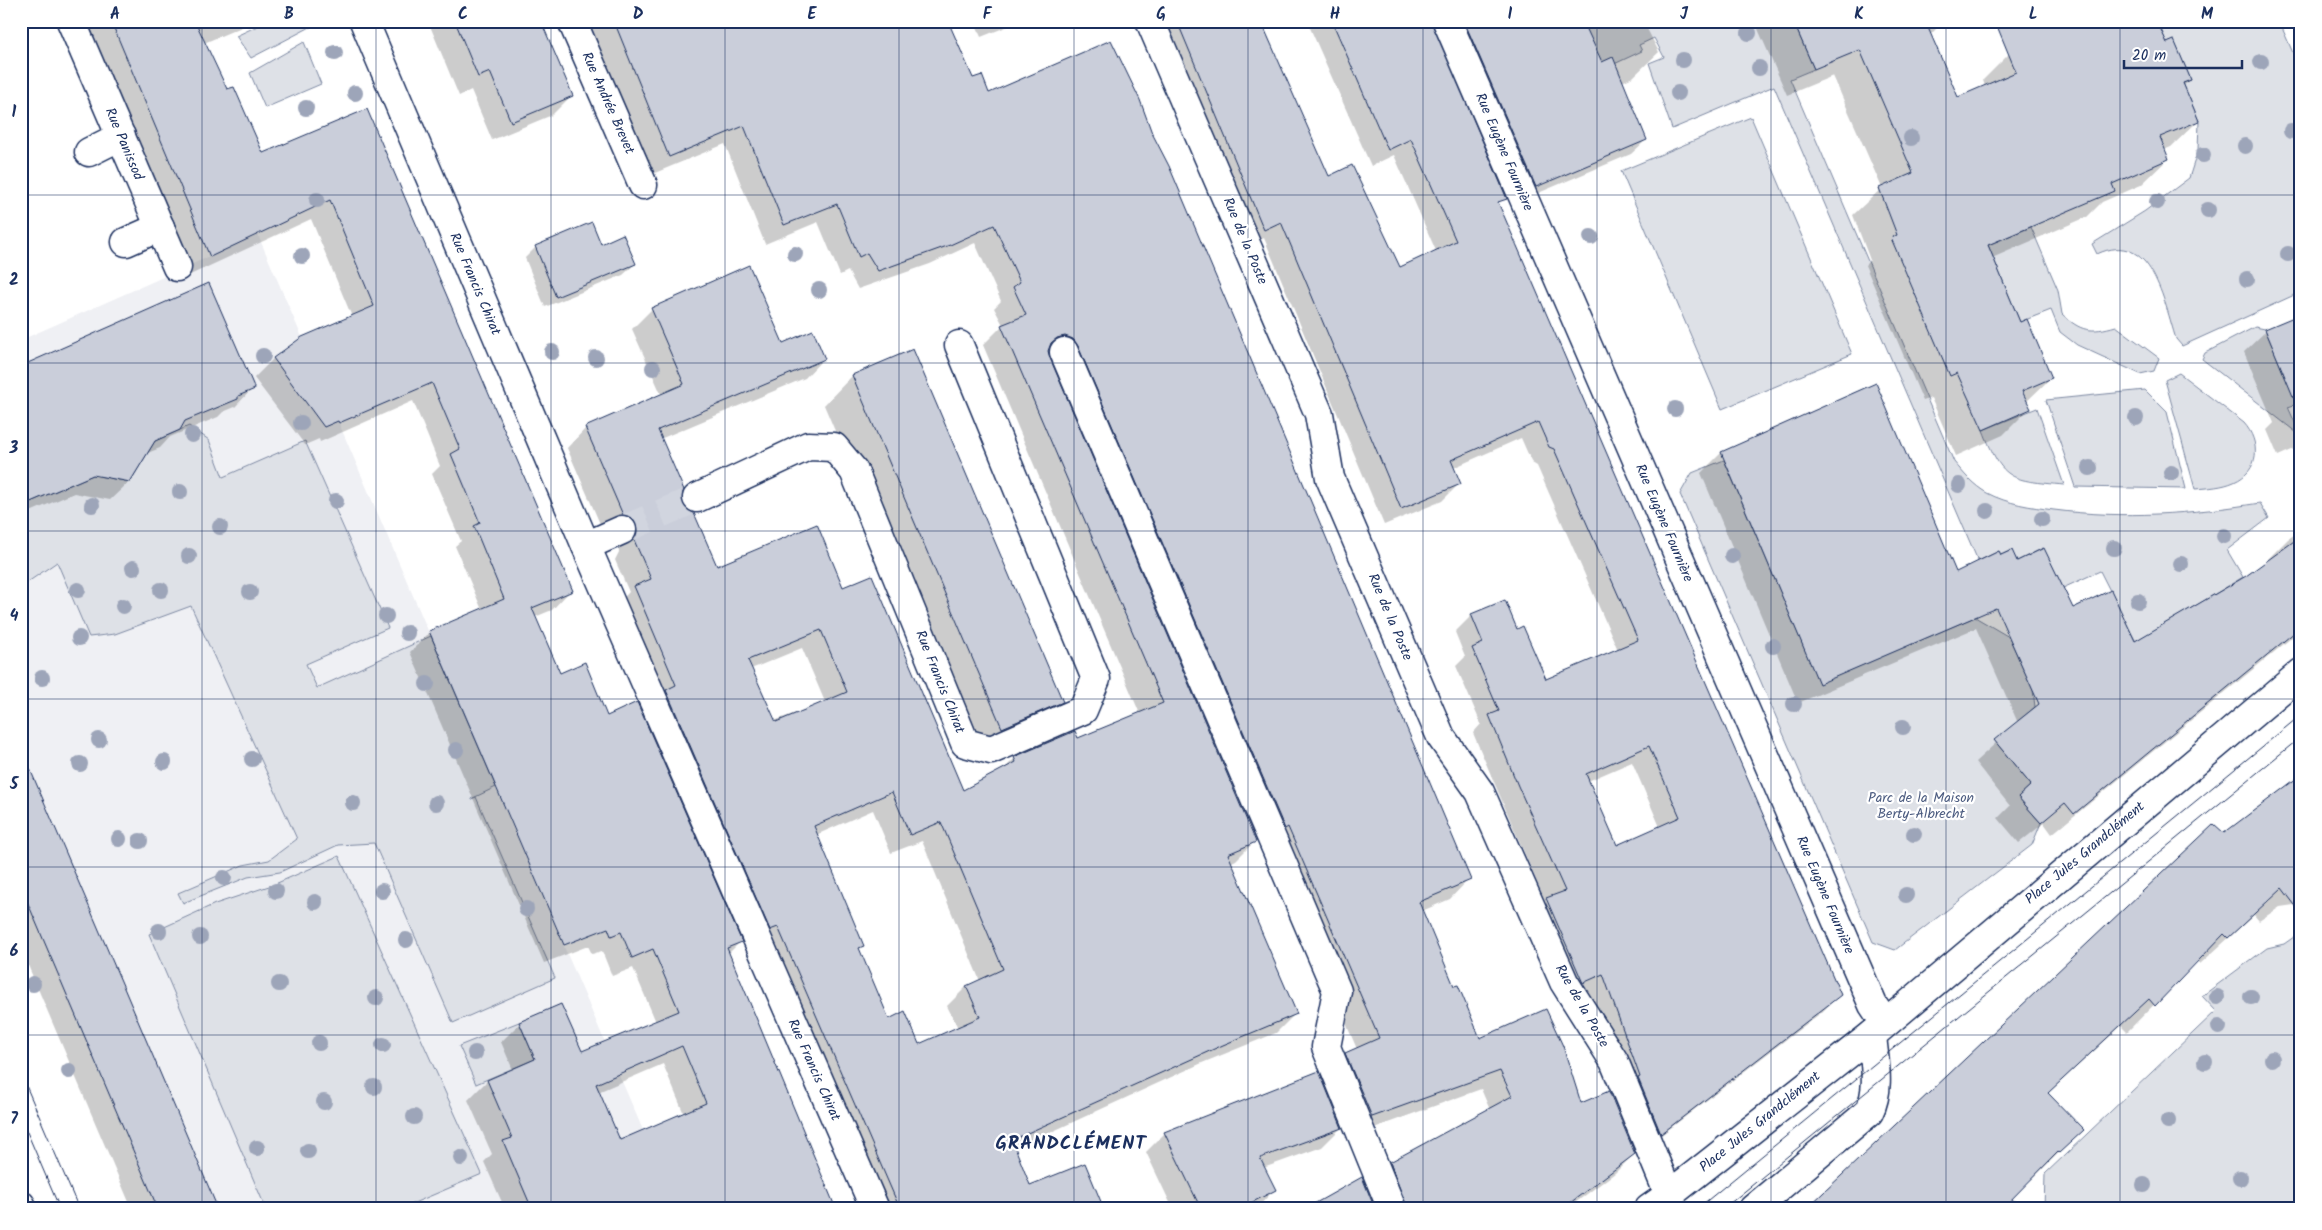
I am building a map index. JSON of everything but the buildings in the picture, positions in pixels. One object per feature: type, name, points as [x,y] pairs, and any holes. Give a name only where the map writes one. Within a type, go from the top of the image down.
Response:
[{"type":"street","name":"Rue Panissod","points":[[71,21],[177,267]]},
{"type":"street","name":"Rue Francis Chirat","points":[[364,21],[586,546],[875,1209]]},
{"type":"street","name":"Rue Andrée Brevet","points":[[572,21],[644,185]]},
{"type":"street","name":"Rue de la Poste","points":[[1150,21],[1319,414],[1330,478],[1442,737],[1480,792],[1564,982],[1614,1061],[1658,1202]]},
{"type":"street","name":"Rue Eugène Fournière","points":[[1447,21],[1873,1006],[1878,1029]]},
{"type":"street","points":[[89,152],[121,136]]},
{"type":"street","points":[[126,242],[160,227]]},
{"type":"street","name":"Rue Francis Chirat","points":[[697,498],[808,446],[834,447],[854,472],[965,743],[991,750],[1083,710],[1096,679],[959,345]]},
{"type":"street","points":[[1064,352],[1337,991],[1326,1047],[1392,1209]]},
{"type":"street","points":[[586,546],[622,530]]},
{"type":"street","name":"Place Jules Grandclément","points":[[1658,1202],[1878,1029],[2055,878],[2301,673]]},
{"type":"street","points":[[1753,1209],[1869,1112],[1874,1102],[1876,1091],[1878,1029]]},
{"type":"street","points":[[21,1205],[23,1209]]},
{"type":"shaded area","points":[[258,235],[677,1209],[158,1209],[21,888],[21,340]]},
{"type":"green space","points":[[268,21],[322,21],[251,58],[236,36]]},
{"type":"green space","points":[[1583,21],[1793,21],[1814,69],[1790,79],[1954,462],[1973,483],[1987,493],[2011,502],[2045,509],[2080,513],[2131,515],[2208,510],[2260,503],[2269,518],[2227,550],[2243,577],[2136,642],[2100,571],[2063,588],[2043,548],[2017,561],[2011,550],[2001,555],[1999,551],[1978,561],[1774,86],[1672,129],[1649,63],[1664,57],[1654,38],[1639,45],[1642,51],[1593,74],[1571,27]]},
{"type":"green space","points":[[2157,21],[2279,21],[2301,71],[2301,292],[2182,346],[2176,339],[2153,273],[2143,260],[2131,251],[2116,249],[2097,254],[2092,244],[2145,211],[2189,178],[2198,150],[2199,121],[2183,83],[2191,80],[2174,41],[2167,43]]},
{"type":"green space","points":[[304,42],[321,84],[265,108],[250,73]]},
{"type":"green space","points":[[1751,117],[1852,354],[1722,409],[1621,171]]},
{"type":"green space","points":[[2031,227],[2058,290],[2062,314],[2081,328],[2100,330],[2116,326],[2159,358],[2154,371],[2140,374],[2077,345],[2060,332],[2051,310],[2020,322],[1988,245]]},
{"type":"green space","points":[[2255,327],[2265,329],[2297,404],[2288,407],[2301,436],[2202,359],[2205,353]]},
{"type":"green space","points":[[2179,373],[2244,423],[2250,431],[2255,447],[2253,464],[2243,477],[2230,484],[2195,489],[2165,380]]},
{"type":"green space","points":[[2145,390],[2167,412],[2186,489],[2075,487],[2046,400]]},
{"type":"green space","points":[[2037,408],[2064,485],[2032,482],[2011,475],[2003,469],[1997,460],[1983,430]]},
{"type":"green space","points":[[189,426],[209,440],[223,477],[305,441],[388,628],[306,664],[317,688],[431,636],[496,787],[471,799],[476,797],[555,978],[453,1023],[374,843],[338,845],[280,872],[248,877],[183,903],[178,893],[243,865],[269,860],[297,839],[191,606],[115,634],[89,637],[57,562],[22,586],[21,506],[93,475],[130,482],[155,441]]},
{"type":"green space","name":"Parc de la Maison Berty-Albrecht","points":[[1724,460],[1819,683],[1975,617],[2009,637],[2033,690],[2035,707],[1995,741],[2031,785],[2018,797],[2041,823],[2032,845],[1895,950],[1873,942],[1680,494],[1692,473]]},
{"type":"green space","points":[[339,856],[482,1174],[400,1209],[266,1209],[149,934],[215,904],[275,884]]},
{"type":"green space","points":[[2301,932],[2301,1209],[2044,1209],[2045,1174],[2216,1011],[2202,996],[2267,948],[2284,944]]},
{"type":"green space","points":[[519,1022],[535,1059],[476,1084],[459,1046]]},
{"type":"green space","points":[[2012,1198],[2021,1209],[2002,1209]]},
{"type":"tunnel","points":[[622,530],[697,498]]},
{"type":"tram line","points":[[1697,1209],[2301,715]]},
{"type":"tram line","points":[[1723,1209],[2301,737]]},
{"type":"tram line","points":[[21,1074],[79,1209]]},
{"type":"tram line","points":[[21,1118],[60,1209]]},
{"type":"district","name":"GRANDCLÉMENT","points":[[1071,1144]]}]
